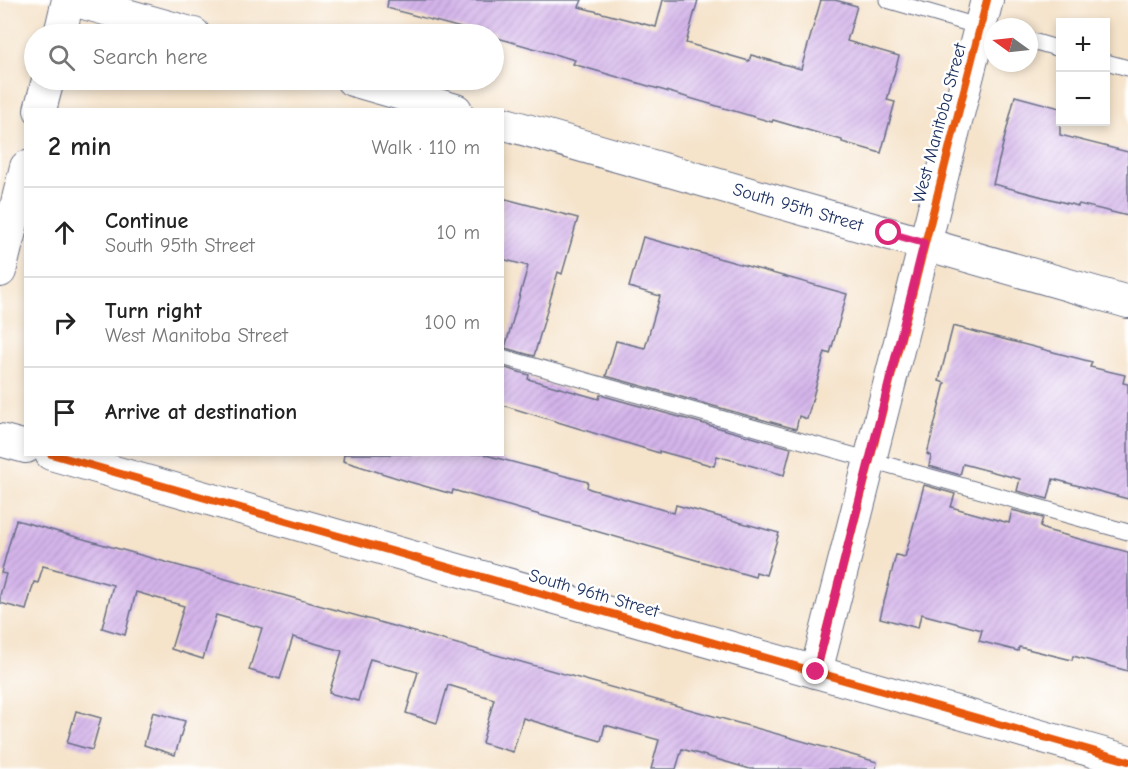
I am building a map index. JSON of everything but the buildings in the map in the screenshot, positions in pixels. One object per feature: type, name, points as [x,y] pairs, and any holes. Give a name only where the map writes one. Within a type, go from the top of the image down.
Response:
[{"type":"street","points":[[63,24],[71,0],[158,24]]},
{"type":"street","name":"West Manitoba Street","points":[[816,672],[924,243],[984,26]]},
{"type":"street","points":[[41,108],[45,90]]},
{"type":"street","points":[[387,90],[449,108]]},
{"type":"street","name":"South 95th Street","points":[[504,124],[1128,302]]},
{"type":"street","points":[[0,271],[19,222],[24,183]]},
{"type":"street","points":[[0,440],[24,446]]},
{"type":"street","name":"South 96th Street","points":[[58,456],[1128,761]]},
{"type":"lane","points":[[887,0],[984,19]]},
{"type":"lane","points":[[1038,43],[1056,48]]},
{"type":"lane","points":[[1110,63],[1128,68]]},
{"type":"lane","points":[[504,358],[1128,532]]},
{"type":"cycle path","points":[[816,672],[987,0]]},
{"type":"cycle path","points":[[58,456],[1128,761]]},
{"type":"route","points":[[816,672],[924,243],[889,233]]}]
